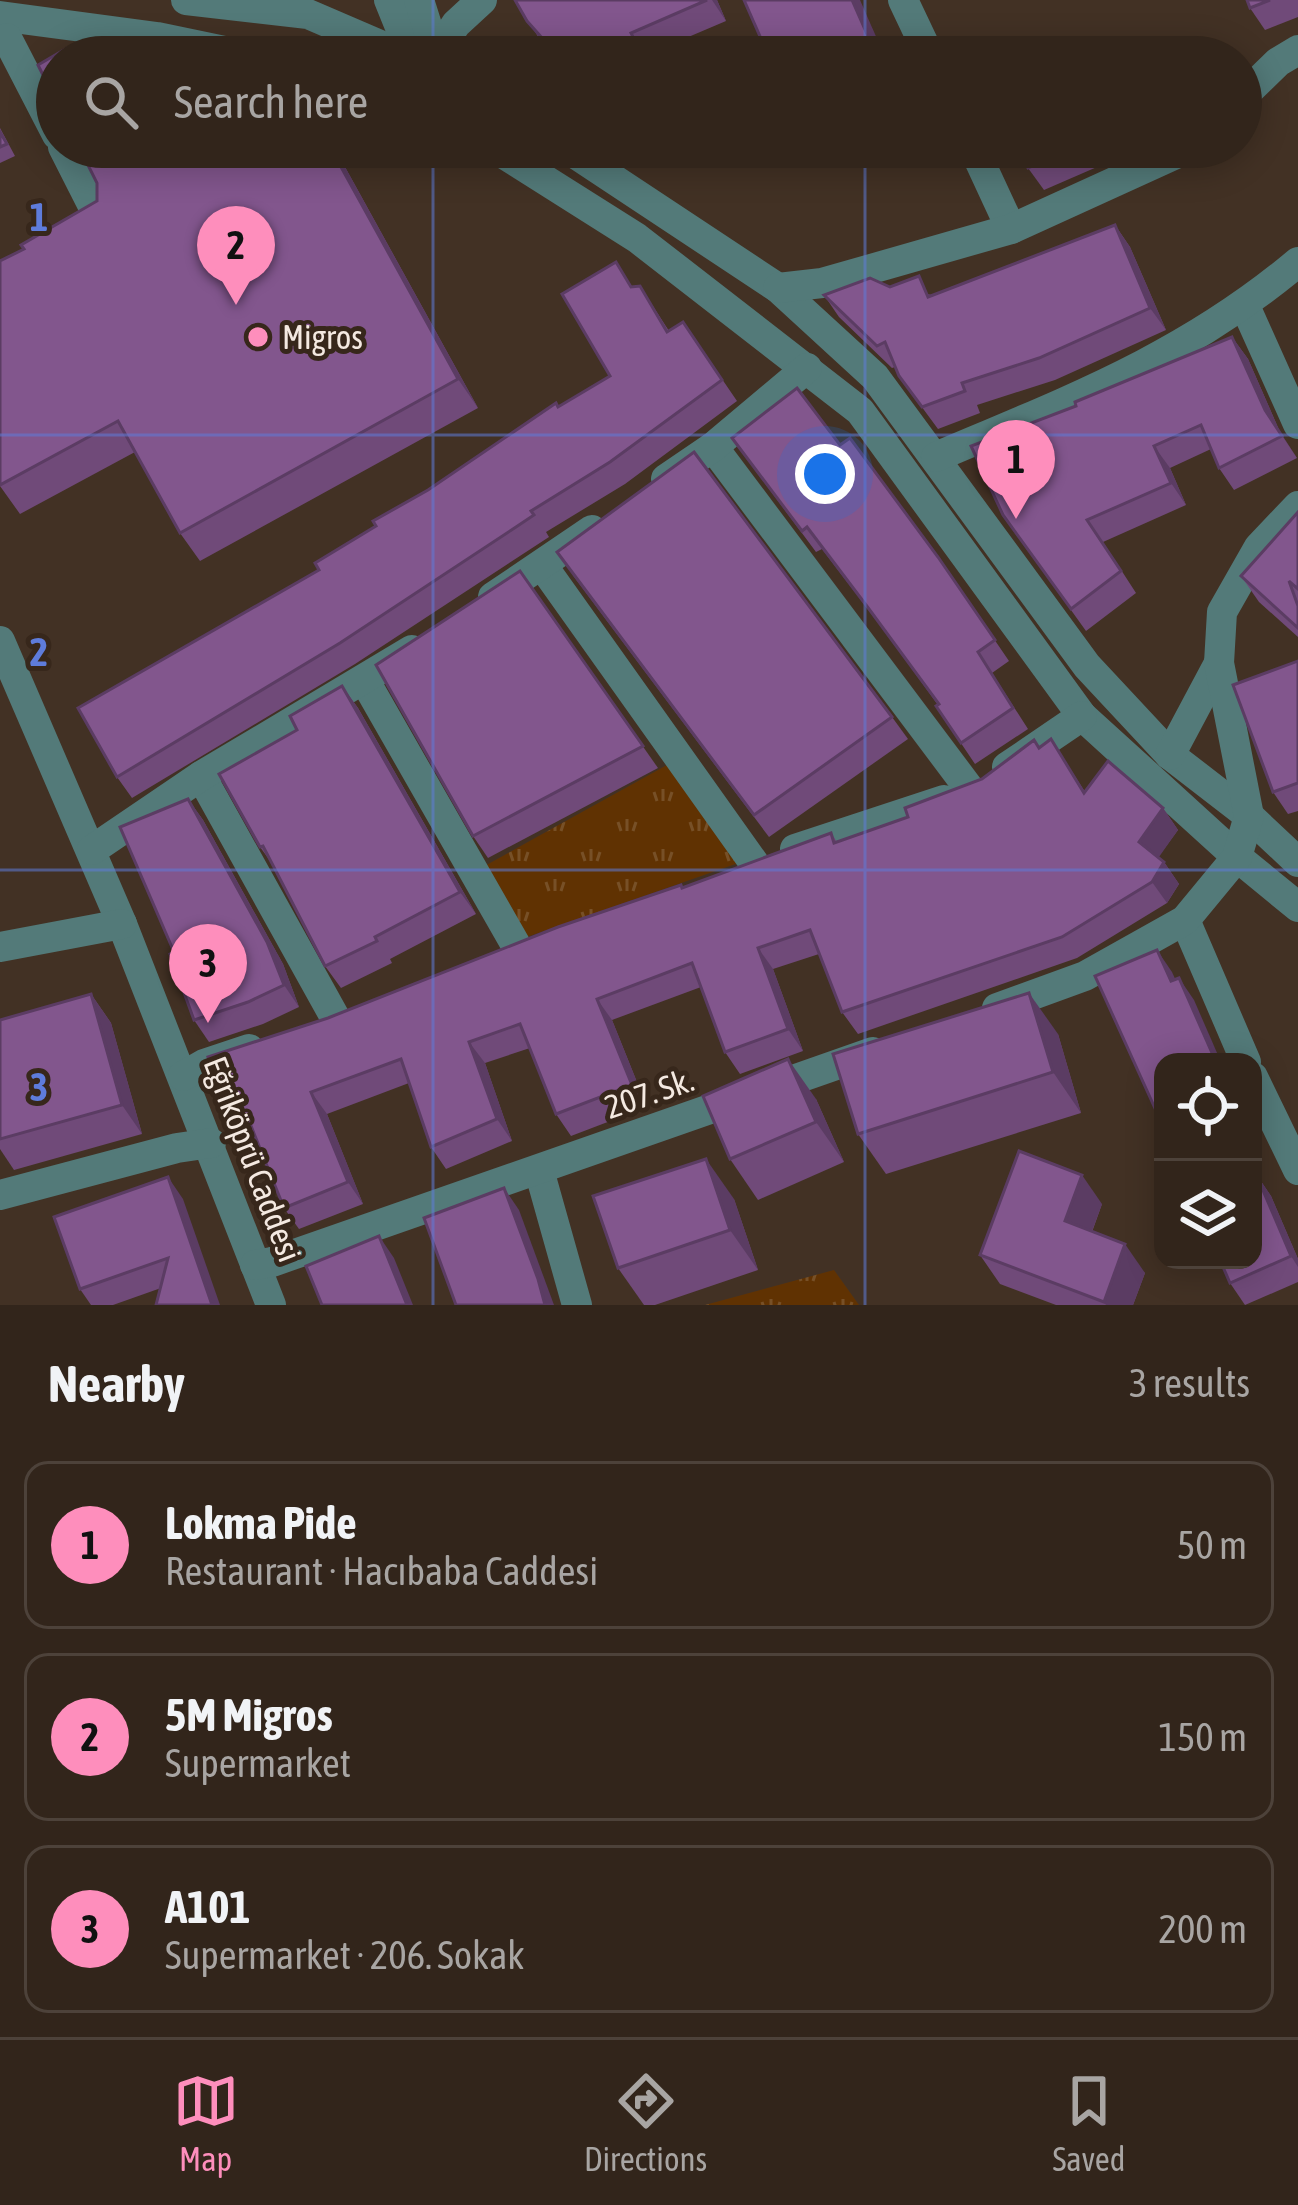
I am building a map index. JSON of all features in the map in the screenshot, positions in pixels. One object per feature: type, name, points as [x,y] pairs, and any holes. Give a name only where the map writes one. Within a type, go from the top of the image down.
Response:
[{"type":"street","points":[[186,0],[308,14],[367,36]]},
{"type":"street","points":[[389,0],[410,36]]},
{"type":"street","points":[[419,0],[422,36]]},
{"type":"street","points":[[444,36],[482,0]]},
{"type":"street","points":[[903,0],[920,36]]},
{"type":"street","points":[[36,92],[4,27],[142,36]]},
{"type":"street","points":[[1262,78],[1298,50]]},
{"type":"street","points":[[60,242],[100,220],[74,168]]},
{"type":"street","points":[[526,168],[638,238],[860,411],[1082,716],[1298,907]]},
{"type":"street","points":[[597,168],[778,288],[874,377],[1087,666],[1170,755],[1249,816],[1298,862]]},
{"type":"street","points":[[983,168],[1011,229]]},
{"type":"street","points":[[778,288],[822,283],[1011,229],[1145,168]]},
{"type":"street","points":[[936,457],[1180,347],[1245,306],[1298,262]]},
{"type":"street","points":[[1245,306],[1298,424]]},
{"type":"street","points":[[92,850],[201,776],[365,680],[542,565],[713,447],[807,368]]},
{"type":"street","points":[[713,447],[971,791]]},
{"type":"street","points":[[979,1015],[1085,976],[1185,920],[1237,857],[1249,816],[1219,663],[1222,612],[1259,547],[1298,506]]},
{"type":"street","points":[[542,565],[744,867],[971,791],[1082,716]]},
{"type":"street","name":"Eğriköprü Caddesi","points":[[0,641],[92,850],[271,1305]]},
{"type":"street","points":[[1170,755],[1219,663]]},
{"type":"street","points":[[365,680],[517,947]]},
{"type":"street","points":[[201,776],[336,1021]]},
{"type":"street","points":[[1185,920],[1242,1053]]},
{"type":"street","points":[[0,947],[122,924]]},
{"type":"street","points":[[183,1076],[270,1042]]},
{"type":"street","name":"207. Sk.","points":[[254,1265],[891,1046]]},
{"type":"street","points":[[1262,1096],[1298,1170]]},
{"type":"street","points":[[0,1195],[211,1143]]},
{"type":"street","points":[[539,1170],[577,1305]]},
{"type":"green space","points":[[676,760],[747,860],[521,939],[481,868]]},
{"type":"green space","points":[[834,1270],[859,1305],[705,1305]]},
{"type":"building","points":[[515,0],[707,0],[632,36],[540,36]]},
{"type":"building","points":[[744,0],[852,0],[868,36],[760,36]]},
{"type":"building","points":[[1247,0],[1270,0],[1250,8]]},
{"type":"building","name":"Migros","points":[[90,168],[342,168],[458,379],[180,533],[118,421],[0,485],[0,261],[97,201],[97,183]]},
{"type":"building","points":[[1115,225],[1150,308],[1039,358],[962,383],[965,391],[922,407],[899,376],[885,342],[877,346],[824,295],[870,278],[890,287],[919,276],[928,297]]},
{"type":"building","points":[[616,262],[631,287],[640,286],[667,332],[683,322],[722,380],[610,462],[531,511],[534,515],[340,643],[117,777],[78,708],[319,570],[315,563],[376,526],[373,521],[428,490],[556,403],[558,407],[610,376],[562,294]]},
{"type":"building","points":[[1232,337],[1282,436],[1219,468],[1201,425],[1154,446],[1171,483],[1087,520],[1121,571],[1071,609],[1003,515],[971,446]]},
{"type":"building","points":[[797,388],[840,445],[850,438],[995,640],[978,652],[1013,708],[961,743],[939,704],[869,609],[732,438]]},
{"type":"building","points":[[694,452],[892,717],[754,815],[557,552]]},
{"type":"building","points":[[1298,512],[1298,589],[1289,581],[1298,606],[1298,628],[1241,576]]},
{"type":"building","points":[[520,571],[643,746],[473,836],[376,665]]},
{"type":"building","points":[[1298,661],[1298,783],[1273,792],[1233,685]]},
{"type":"building","points":[[342,686],[460,892],[325,966],[263,846],[219,774],[297,730],[290,716]]},
{"type":"building","points":[[1051,739],[1084,793],[1108,761],[1163,808],[1139,842],[1164,862],[1152,882],[1062,937],[842,1012],[810,930],[758,948],[788,1029],[725,1052],[692,963],[597,999],[632,1085],[556,1114],[520,1024],[469,1042],[497,1119],[431,1147],[401,1059],[311,1092],[348,1182],[284,1208],[247,1116],[232,1122],[208,1057],[328,1018],[558,927],[831,833],[834,843],[908,817],[905,808],[982,779],[1034,740],[1039,748]]},
{"type":"building","points":[[188,799],[267,942],[284,985],[194,1020],[170,954],[174,952],[120,827]]},
{"type":"building","points":[[1157,950],[1171,981],[1179,978],[1212,1053],[1154,1053],[1154,1106],[1095,976]]},
{"type":"building","points":[[1029,993],[1053,1072],[858,1134],[833,1054]]},
{"type":"building","points":[[91,994],[122,1105],[0,1139],[0,1020]]},
{"type":"building","points":[[788,1059],[816,1122],[730,1159],[703,1096]]},
{"type":"building","points":[[1019,1151],[1082,1175],[1065,1221],[1125,1244],[1104,1302],[980,1255]]},
{"type":"building","points":[[706,1159],[730,1230],[618,1268],[593,1196]]},
{"type":"building","points":[[168,1177],[212,1305],[156,1305],[168,1258],[80,1289],[54,1217]]},
{"type":"building","points":[[504,1188],[545,1305],[456,1305],[424,1218]]},
{"type":"building","points":[[1262,1188],[1291,1256],[1262,1269]]},
{"type":"building","points":[[379,1236],[407,1305],[322,1305],[306,1266]]},
{"type":"building","points":[[1224,1269],[1262,1269],[1230,1283]]},
{"type":"place","name":"5M Migros","points":[[236,305]]},
{"type":"place","name":"Migros","points":[[258,337]]},
{"type":"place","name":"Lokma Pide","points":[[1016,519]]},
{"type":"place","name":"A101","points":[[208,1023]]}]
